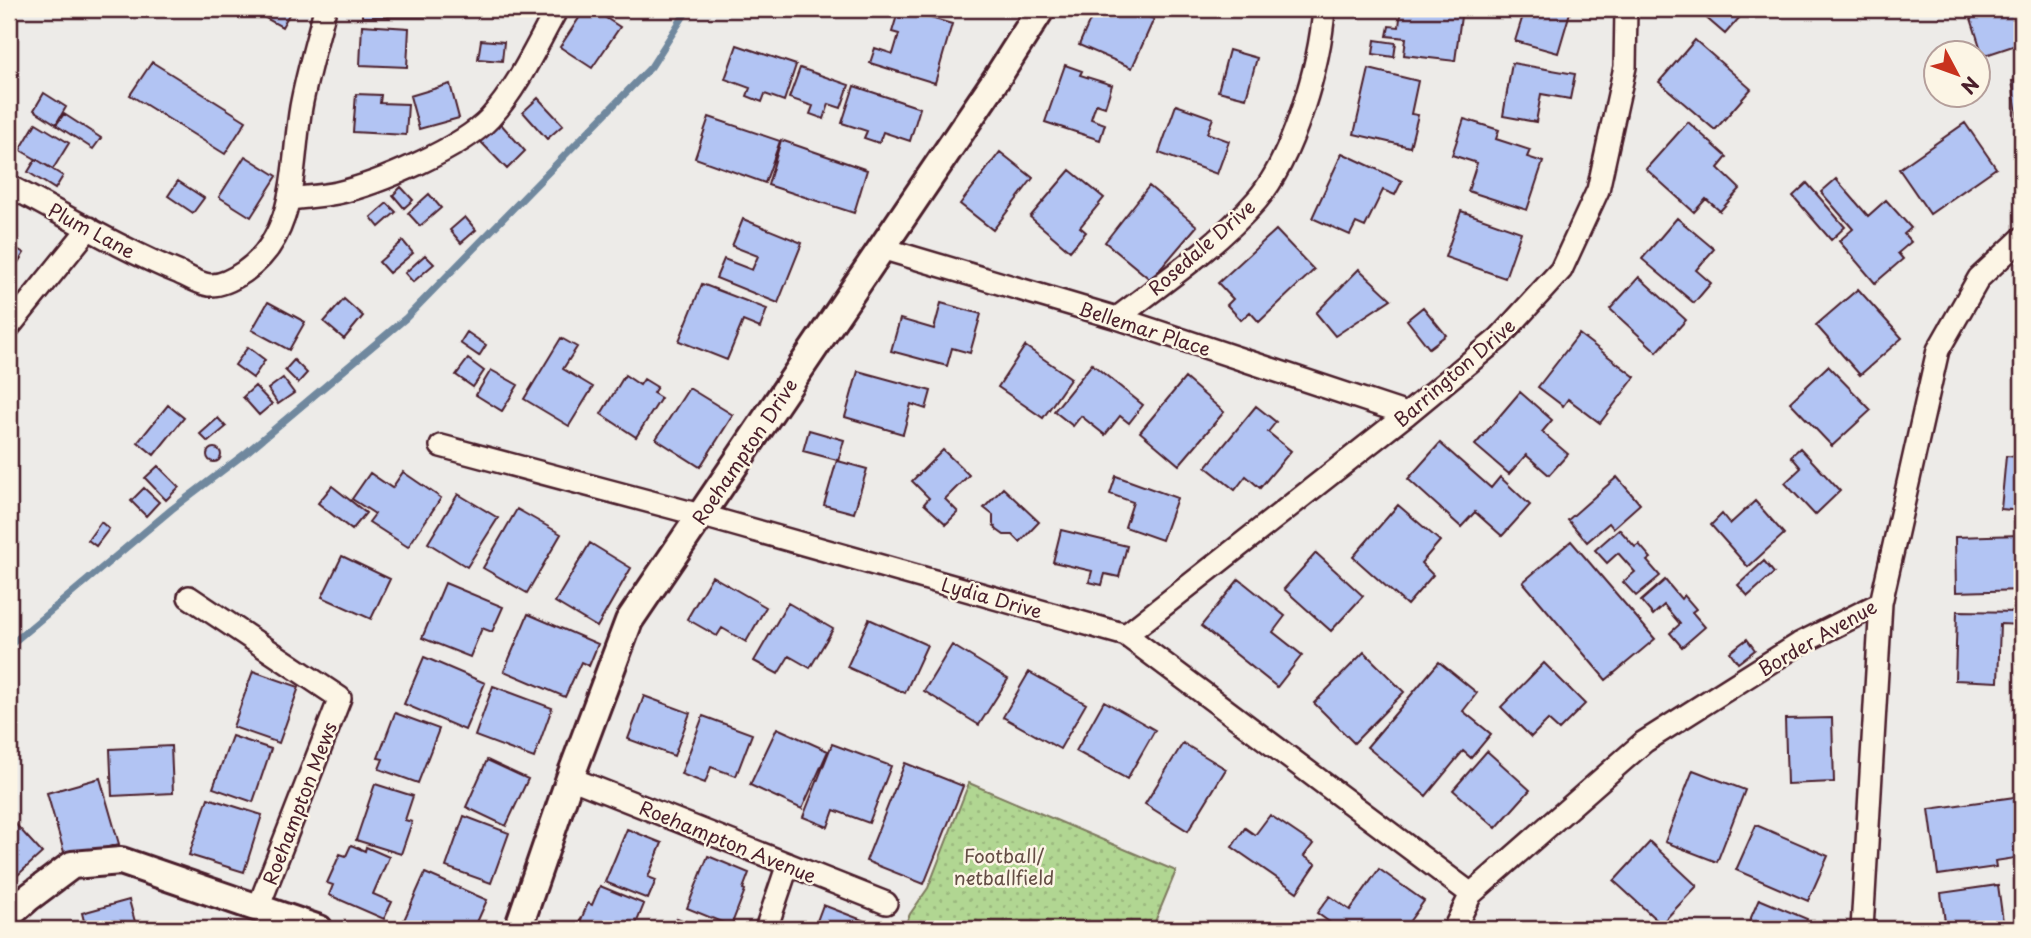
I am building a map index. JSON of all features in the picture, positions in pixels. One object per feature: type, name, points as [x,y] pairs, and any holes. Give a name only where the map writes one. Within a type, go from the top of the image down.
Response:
[{"type":"street","name":"Plum Lane","points":[[9,186],[137,255],[209,285],[239,275],[270,249],[279,230],[289,199],[302,107],[325,9]]},
{"type":"street","points":[[289,199],[335,194],[367,185],[456,143],[489,119],[527,68],[557,9]]},
{"type":"street","name":"Roehampton Drive","points":[[518,929],[570,778],[629,621],[1041,9]]},
{"type":"street","name":"Rosedale Drive","points":[[1117,318],[1201,253],[1258,199],[1285,156],[1308,93],[1324,9]]},
{"type":"street","name":"Barrington Drive","points":[[1126,635],[1407,414],[1499,338],[1561,270],[1598,190],[1625,66],[1626,9]]},
{"type":"street","points":[[9,327],[89,228]]},
{"type":"street","name":"Border Avenue","points":[[1454,929],[1471,894],[1644,742],[1799,644],[1881,603],[1938,350],[1979,278],[2022,238]]},
{"type":"street","name":"Bellemar Place","points":[[881,248],[1117,318],[1407,414]]},
{"type":"street","name":"Lydia Drive","points":[[442,446],[701,515],[1126,635],[1471,894]]},
{"type":"street","name":"Roehampton Mews","points":[[189,597],[340,698],[258,908]]},
{"type":"street","points":[[1862,929],[1881,603]]},
{"type":"street","name":"Roehampton Avenue","points":[[570,778],[886,903]]},
{"type":"street","points":[[9,915],[72,865],[121,861],[319,929]]},
{"type":"street","points":[[766,929],[788,864]]},
{"type":"green space","name":"Football/ netballfield","points":[[969,783],[1176,871],[1152,929],[903,929],[928,888]]},
{"type":"building","points":[[249,9],[292,9],[282,27]]},
{"type":"building","points":[[362,9],[427,9],[427,17],[362,17]]},
{"type":"building","points":[[585,9],[592,9],[620,27],[592,68],[560,47]]},
{"type":"building","points":[[899,9],[952,24],[935,83],[870,63],[875,48],[893,54],[899,34],[892,32]]},
{"type":"building","points":[[1095,9],[1130,9],[1154,19],[1132,68],[1079,45]]},
{"type":"building","points":[[1401,9],[1462,9],[1455,61],[1404,55],[1406,38],[1387,36],[1389,26],[1399,27]]},
{"type":"building","points":[[1525,9],[1571,9],[1558,53],[1515,41]]},
{"type":"building","points":[[1696,9],[1747,9],[1725,34]]},
{"type":"building","points":[[1968,9],[2022,9],[2022,43],[1993,53],[1993,38],[1977,38]]},
{"type":"building","points":[[362,25],[409,28],[407,67],[360,65]]},
{"type":"building","points":[[481,40],[504,42],[502,61],[478,59]]},
{"type":"building","points":[[1375,40],[1396,43],[1394,57],[1373,54]]},
{"type":"building","points":[[1695,40],[1751,89],[1715,130],[1659,82]]},
{"type":"building","points":[[737,45],[796,65],[784,101],[765,94],[762,102],[747,96],[750,88],[725,79]]},
{"type":"building","points":[[1229,50],[1257,58],[1246,98],[1218,91]]},
{"type":"building","points":[[152,62],[246,121],[225,154],[130,95]]},
{"type":"building","points":[[1512,63],[1575,74],[1570,99],[1541,94],[1536,122],[1503,116]]},
{"type":"building","points":[[1065,65],[1082,71],[1080,75],[1112,85],[1105,107],[1096,104],[1091,119],[1105,124],[1100,140],[1045,122]]},
{"type":"building","points":[[800,68],[849,85],[841,108],[829,104],[824,119],[810,114],[813,106],[789,98]]},
{"type":"building","points":[[1369,69],[1418,81],[1411,114],[1418,115],[1410,147],[1354,134]]},
{"type":"building","points":[[2022,80],[2022,140],[2021,140],[2012,81]]},
{"type":"building","points":[[450,84],[459,118],[419,129],[410,96]]},
{"type":"building","points":[[854,86],[920,108],[910,141],[883,132],[879,143],[864,138],[867,131],[842,123]]},
{"type":"building","points":[[44,93],[66,107],[56,124],[34,110]]},
{"type":"building","points":[[356,94],[381,95],[380,103],[408,104],[406,135],[353,132]]},
{"type":"building","points":[[538,98],[563,125],[547,139],[523,112]]},
{"type":"building","points":[[1176,105],[1213,118],[1207,133],[1229,141],[1217,174],[1159,153]]},
{"type":"building","points":[[64,114],[101,138],[93,149],[56,125]]},
{"type":"building","points":[[709,117],[780,141],[765,183],[695,158]]},
{"type":"building","points":[[1464,119],[1499,130],[1496,139],[1530,150],[1527,157],[1543,162],[1527,210],[1468,191],[1477,163],[1452,155]]},
{"type":"building","points":[[1688,122],[1727,157],[1718,168],[1740,189],[1720,211],[1706,199],[1694,212],[1646,169]]},
{"type":"building","points":[[36,123],[69,143],[53,169],[20,150]]},
{"type":"building","points":[[500,123],[525,151],[507,169],[480,141]]},
{"type":"building","points":[[1965,123],[1996,168],[1930,214],[1899,169]]},
{"type":"building","points":[[781,140],[867,170],[854,213],[768,185]]},
{"type":"building","points":[[1000,152],[1033,178],[993,230],[960,204]]},
{"type":"building","points":[[1342,153],[1402,181],[1395,195],[1383,190],[1365,227],[1356,223],[1350,235],[1312,218]]},
{"type":"building","points":[[245,156],[277,176],[251,217],[219,197]]},
{"type":"building","points":[[36,159],[63,176],[55,189],[28,172]]},
{"type":"building","points":[[1070,170],[1104,198],[1080,227],[1086,232],[1070,251],[1030,217]]},
{"type":"building","points":[[1836,179],[1868,216],[1886,200],[1911,228],[1904,234],[1911,242],[1898,253],[1903,259],[1875,283],[1839,241],[1853,229],[1821,192]]},
{"type":"building","points":[[178,181],[204,198],[193,213],[168,196]]},
{"type":"building","points":[[1807,183],[1845,227],[1831,240],[1793,196]]},
{"type":"building","points":[[1149,186],[1197,226],[1151,280],[1105,242]]},
{"type":"building","points":[[401,187],[413,200],[404,208],[393,195]]},
{"type":"building","points":[[429,194],[441,208],[420,226],[408,213]]},
{"type":"building","points":[[387,203],[396,212],[379,227],[371,217]]},
{"type":"building","points":[[1461,211],[1521,232],[1505,278],[1445,257]]},
{"type":"building","points":[[465,217],[476,230],[461,243],[450,230]]},
{"type":"building","points":[[1677,218],[1714,249],[1696,270],[1711,283],[1694,303],[1642,259]]},
{"type":"building","points":[[743,219],[802,243],[778,303],[716,278],[724,259],[752,270],[758,256],[732,246]]},
{"type":"building","points":[[1276,230],[1314,270],[1259,322],[1250,312],[1241,320],[1227,305],[1233,299],[1218,283]]},
{"type":"building","points":[[403,241],[413,253],[389,273],[379,262]]},
{"type":"building","points":[[9,244],[24,253],[9,277]]},
{"type":"building","points":[[425,255],[434,264],[413,282],[405,273]]},
{"type":"building","points":[[1359,269],[1391,299],[1335,336],[1316,313]]},
{"type":"building","points":[[1639,277],[1686,320],[1657,352],[1610,309]]},
{"type":"building","points":[[702,284],[767,309],[760,328],[743,321],[727,360],[679,341]]},
{"type":"building","points":[[1858,289],[1902,338],[1860,375],[1816,325]]},
{"type":"building","points":[[344,299],[363,316],[344,339],[324,322]]},
{"type":"building","points":[[268,302],[305,322],[289,350],[252,330]]},
{"type":"building","points":[[941,303],[981,314],[970,353],[952,348],[947,366],[891,351],[900,319],[934,329]]},
{"type":"building","points":[[1423,307],[1446,335],[1429,348],[1407,320]]},
{"type":"building","points":[[467,332],[486,345],[479,356],[460,343]]},
{"type":"building","points":[[1579,334],[1635,377],[1600,423],[1568,399],[1563,406],[1538,387]]},
{"type":"building","points":[[561,338],[577,347],[563,369],[593,387],[569,426],[524,399]]},
{"type":"building","points":[[1025,346],[1071,378],[1043,418],[998,387]]},
{"type":"building","points":[[248,347],[265,360],[253,378],[235,365]]},
{"type":"building","points":[[468,359],[484,371],[473,387],[456,375]]},
{"type":"building","points":[[294,360],[307,373],[298,383],[285,370]]},
{"type":"building","points":[[1092,364],[1143,405],[1129,423],[1120,416],[1105,435],[1081,416],[1073,426],[1054,411]]},
{"type":"building","points":[[1828,366],[1871,410],[1832,446],[1790,402]]},
{"type":"building","points":[[491,370],[518,385],[502,411],[476,395]]},
{"type":"building","points":[[858,371],[931,391],[926,409],[911,404],[903,434],[845,417]]},
{"type":"building","points":[[625,375],[640,385],[644,379],[657,387],[653,393],[661,398],[636,437],[601,414]]},
{"type":"building","points":[[283,378],[294,393],[278,404],[268,389]]},
{"type":"building","points":[[1185,378],[1224,412],[1179,465],[1140,432]]},
{"type":"building","points":[[255,386],[272,404],[259,415],[243,397]]},
{"type":"building","points":[[689,388],[733,415],[700,467],[656,439]]},
{"type":"building","points":[[1520,392],[1552,420],[1542,432],[1568,454],[1549,475],[1526,455],[1509,474],[1475,445]]},
{"type":"building","points":[[168,405],[184,418],[154,455],[138,442]]},
{"type":"building","points":[[1256,406],[1276,422],[1268,432],[1291,451],[1260,488],[1246,476],[1235,490],[1206,467]]},
{"type":"building","points":[[218,418],[226,427],[208,442],[200,434]]},
{"type":"building","points":[[809,430],[844,440],[838,461],[867,469],[854,513],[824,505],[837,460],[803,451]]},
{"type":"building","points":[[1440,443],[1491,488],[1500,477],[1530,505],[1502,536],[1475,512],[1461,527],[1408,479]]},
{"type":"building","points":[[211,448],[217,448],[221,455],[217,462],[211,462],[207,458],[207,452]]},
{"type":"building","points":[[1800,448],[1840,491],[1815,515],[1785,483],[1801,468],[1791,456]]},
{"type":"building","points":[[943,450],[969,475],[945,499],[958,512],[946,524],[924,504],[929,498],[912,481]]},
{"type":"building","points":[[2006,456],[2022,457],[2022,511],[2001,509]]},
{"type":"building","points":[[158,466],[179,487],[166,500],[145,478]]},
{"type":"building","points":[[403,472],[441,498],[408,547],[369,522],[375,514],[352,499],[370,473],[392,488]]},
{"type":"building","points":[[1116,476],[1177,498],[1162,540],[1125,527],[1133,502],[1110,494]]},
{"type":"building","points":[[1617,477],[1640,504],[1613,528],[1609,523],[1587,542],[1568,520]]},
{"type":"building","points":[[332,486],[366,513],[352,530],[318,503]]},
{"type":"building","points":[[144,488],[159,502],[146,516],[131,501]]},
{"type":"building","points":[[1003,488],[1039,522],[1020,542],[1013,535],[1004,535],[997,530],[993,524],[993,515],[984,508]]},
{"type":"building","points":[[458,494],[498,518],[467,567],[428,543]]},
{"type":"building","points":[[1755,501],[1784,534],[1748,567],[1711,525],[1722,514],[1730,524]]},
{"type":"building","points":[[1398,505],[1440,541],[1421,563],[1433,575],[1407,605],[1353,557]]},
{"type":"building","points":[[517,509],[561,534],[527,593],[483,568]]},
{"type":"building","points":[[101,522],[109,529],[96,546],[88,540]]},
{"type":"building","points":[[1619,529],[1635,547],[1639,544],[1651,558],[1647,561],[1660,576],[1636,596],[1623,582],[1635,572],[1618,553],[1607,563],[1595,550]]},
{"type":"building","points":[[1061,530],[1127,546],[1119,577],[1105,574],[1102,585],[1089,582],[1092,571],[1053,562]]},
{"type":"building","points":[[2021,535],[2022,590],[1956,592],[1955,537]]},
{"type":"building","points":[[1571,541],[1655,639],[1606,680],[1523,582]]},
{"type":"building","points":[[590,543],[631,568],[597,627],[555,602]]},
{"type":"building","points":[[1316,553],[1363,596],[1331,631],[1284,589]]},
{"type":"building","points":[[342,556],[390,579],[371,619],[322,597]]},
{"type":"building","points":[[1764,561],[1774,573],[1748,596],[1738,585]]},
{"type":"building","points":[[712,576],[766,607],[746,642],[722,628],[717,636],[687,619]]},
{"type":"building","points":[[1239,579],[1285,616],[1273,632],[1302,655],[1277,687],[1201,626]]},
{"type":"building","points":[[1665,580],[1681,599],[1684,595],[1696,609],[1692,612],[1705,627],[1682,647],[1670,633],[1680,624],[1664,605],[1653,615],[1641,601]]},
{"type":"building","points":[[445,583],[503,607],[492,632],[482,628],[470,657],[422,638]]},
{"type":"building","points":[[788,603],[833,629],[810,668],[789,656],[778,674],[754,661]]},
{"type":"building","points":[[1957,611],[2022,612],[2022,625],[2000,624],[1998,682],[1955,680]]},
{"type":"building","points":[[528,614],[598,644],[589,666],[581,662],[565,697],[504,671]]},
{"type":"building","points":[[869,619],[927,645],[905,693],[847,667]]},
{"type":"building","points":[[1747,639],[1755,650],[1738,663],[1730,652]]},
{"type":"building","points":[[952,645],[1008,679],[979,725],[924,691]]},
{"type":"building","points":[[1364,652],[1404,692],[1354,743],[1314,703]]},
{"type":"building","points":[[424,657],[485,683],[465,730],[404,704]]},
{"type":"building","points":[[1439,662],[1477,693],[1463,711],[1491,734],[1471,758],[1463,751],[1426,796],[1367,747]]},
{"type":"building","points":[[1544,663],[1585,704],[1559,730],[1548,720],[1531,737],[1501,707]]},
{"type":"building","points":[[253,671],[299,687],[279,743],[233,727]]},
{"type":"building","points":[[1029,672],[1086,704],[1060,749],[1003,717]]},
{"type":"building","points":[[493,686],[552,708],[534,758],[475,736]]},
{"type":"building","points":[[644,696],[690,713],[674,756],[628,739]]},
{"type":"building","points":[[1104,701],[1155,730],[1127,779],[1076,751]]},
{"type":"building","points":[[395,713],[439,729],[418,783],[379,769],[383,759],[378,758]]},
{"type":"building","points":[[703,716],[752,734],[736,776],[711,767],[705,783],[681,774]]},
{"type":"building","points":[[1832,718],[1834,782],[1787,784],[1785,719]]},
{"type":"building","points":[[777,728],[828,751],[802,809],[750,785]]},
{"type":"building","points":[[232,736],[271,749],[253,802],[213,788]]},
{"type":"building","points":[[1183,743],[1226,769],[1188,831],[1145,804]]},
{"type":"building","points":[[832,744],[891,766],[869,823],[834,810],[828,827],[803,817]]},
{"type":"building","points":[[171,746],[173,793],[112,796],[110,749]]},
{"type":"building","points":[[1487,751],[1530,790],[1496,828],[1453,790]]},
{"type":"building","points":[[487,760],[528,779],[506,826],[466,807]]},
{"type":"building","points":[[905,763],[963,786],[924,884],[866,861]]},
{"type":"building","points":[[1693,770],[1745,790],[1717,862],[1665,842]]},
{"type":"building","points":[[100,778],[119,844],[66,859],[47,793]]},
{"type":"building","points":[[375,784],[413,796],[405,820],[412,822],[401,854],[356,840]]},
{"type":"building","points":[[2022,796],[2022,823],[2018,823],[2022,857],[1995,861],[1996,867],[1938,875],[1929,809]]},
{"type":"building","points":[[208,798],[262,815],[244,872],[189,855]]},
{"type":"building","points":[[1270,815],[1313,844],[1304,856],[1316,864],[1297,892],[1232,847],[1245,828],[1255,835]]},
{"type":"building","points":[[464,816],[509,833],[491,883],[446,867]]},
{"type":"building","points":[[9,817],[42,853],[9,883]]},
{"type":"building","points":[[1756,825],[1828,856],[1808,901],[1736,870]]},
{"type":"building","points":[[627,829],[662,843],[648,877],[656,880],[648,899],[605,882]]},
{"type":"building","points":[[1650,842],[1697,886],[1661,924],[1614,881]]},
{"type":"building","points":[[351,845],[365,851],[366,847],[389,857],[373,894],[392,902],[384,919],[329,895],[333,885],[327,883],[340,854],[346,856]]},
{"type":"building","points":[[708,856],[749,873],[731,926],[687,908]]},
{"type":"building","points":[[1379,869],[1424,901],[1404,929],[1339,929],[1317,913],[1330,896],[1350,910]]},
{"type":"building","points":[[425,873],[487,900],[474,929],[400,929]]},
{"type":"building","points":[[1998,885],[2004,929],[1946,929],[1941,893]]},
{"type":"building","points":[[600,886],[644,904],[634,929],[577,929],[588,903],[592,905]]},
{"type":"building","points":[[1759,899],[1807,919],[1803,929],[1746,929]]},
{"type":"building","points":[[129,900],[137,929],[86,929],[82,913]]},
{"type":"building","points":[[823,905],[883,928],[814,929]]},
{"type":"building","points":[[677,918],[698,926],[699,922],[717,929],[672,929]]},
{"type":"waterway","points":[[9,646],[406,318],[651,67],[688,9]]}]
